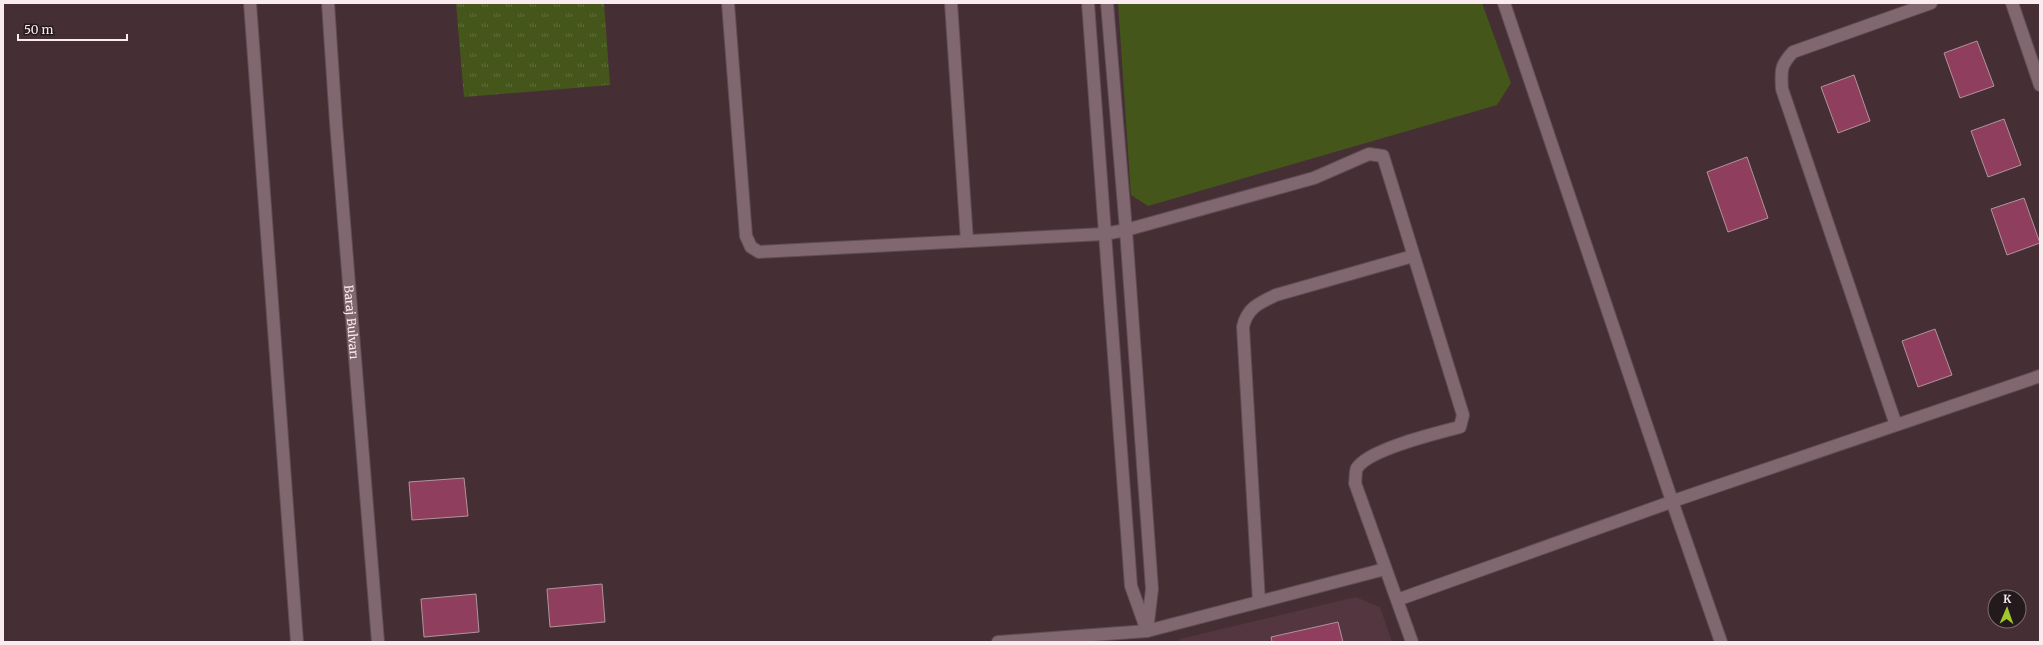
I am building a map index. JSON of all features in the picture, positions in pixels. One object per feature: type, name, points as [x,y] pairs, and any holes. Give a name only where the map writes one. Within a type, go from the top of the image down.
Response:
[{"type":"street","points":[[250,3],[297,642]]},
{"type":"street","name":"Baraj Bulvarı","points":[[328,3],[337,139],[378,642]]},
{"type":"street","points":[[728,3],[746,236],[751,247],[759,252],[1104,234],[1126,230],[1314,178],[1370,154],[1383,156],[1463,415],[1460,427],[1402,444],[1366,459],[1356,469],[1356,484],[1412,642]]},
{"type":"street","points":[[951,3],[967,241]]},
{"type":"street","points":[[1088,3],[1131,586],[1147,637]]},
{"type":"street","points":[[1107,3],[1126,230],[1152,589],[1147,637]]},
{"type":"street","points":[[1504,3],[1720,642]]},
{"type":"street","points":[[1896,425],[1782,88],[1781,72],[1783,63],[1793,52],[1931,3]]},
{"type":"street","points":[[2012,3],[2040,85]]},
{"type":"street","points":[[1259,602],[1243,327],[1245,316],[1256,304],[1276,295],[1413,256]]},
{"type":"street","points":[[1397,600],[1672,501],[2040,376]]},
{"type":"street","points":[[998,642],[1147,637],[1259,602],[1385,569]]},
{"type":"shaded area","points":[[1356,597],[1380,607],[1392,642],[1178,642],[1180,639]]},
{"type":"green space","points":[[456,3],[604,3],[610,85],[464,97]]},
{"type":"green space","points":[[1118,3],[1482,3],[1511,83],[1497,105],[1148,206],[1131,195]]},
{"type":"building","points":[[1977,41],[1994,86],[1960,98],[1944,53]]},
{"type":"building","points":[[1854,75],[1870,121],[1838,133],[1821,87]]},
{"type":"building","points":[[2004,119],[2021,165],[1988,177],[1971,131]]},
{"type":"building","points":[[1747,157],[1768,218],[1728,232],[1707,172]]},
{"type":"building","points":[[2024,198],[2040,243],[2007,255],[1991,209]]},
{"type":"building","points":[[1935,329],[1952,375],[1918,387],[1902,341]]},
{"type":"building","points":[[464,478],[468,516],[412,520],[409,482]]},
{"type":"building","points":[[602,584],[605,622],[550,627],[547,589]]},
{"type":"building","points":[[476,594],[479,632],[424,637],[421,599]]},
{"type":"building","points":[[1338,622],[1343,642],[1272,642],[1271,637]]}]
